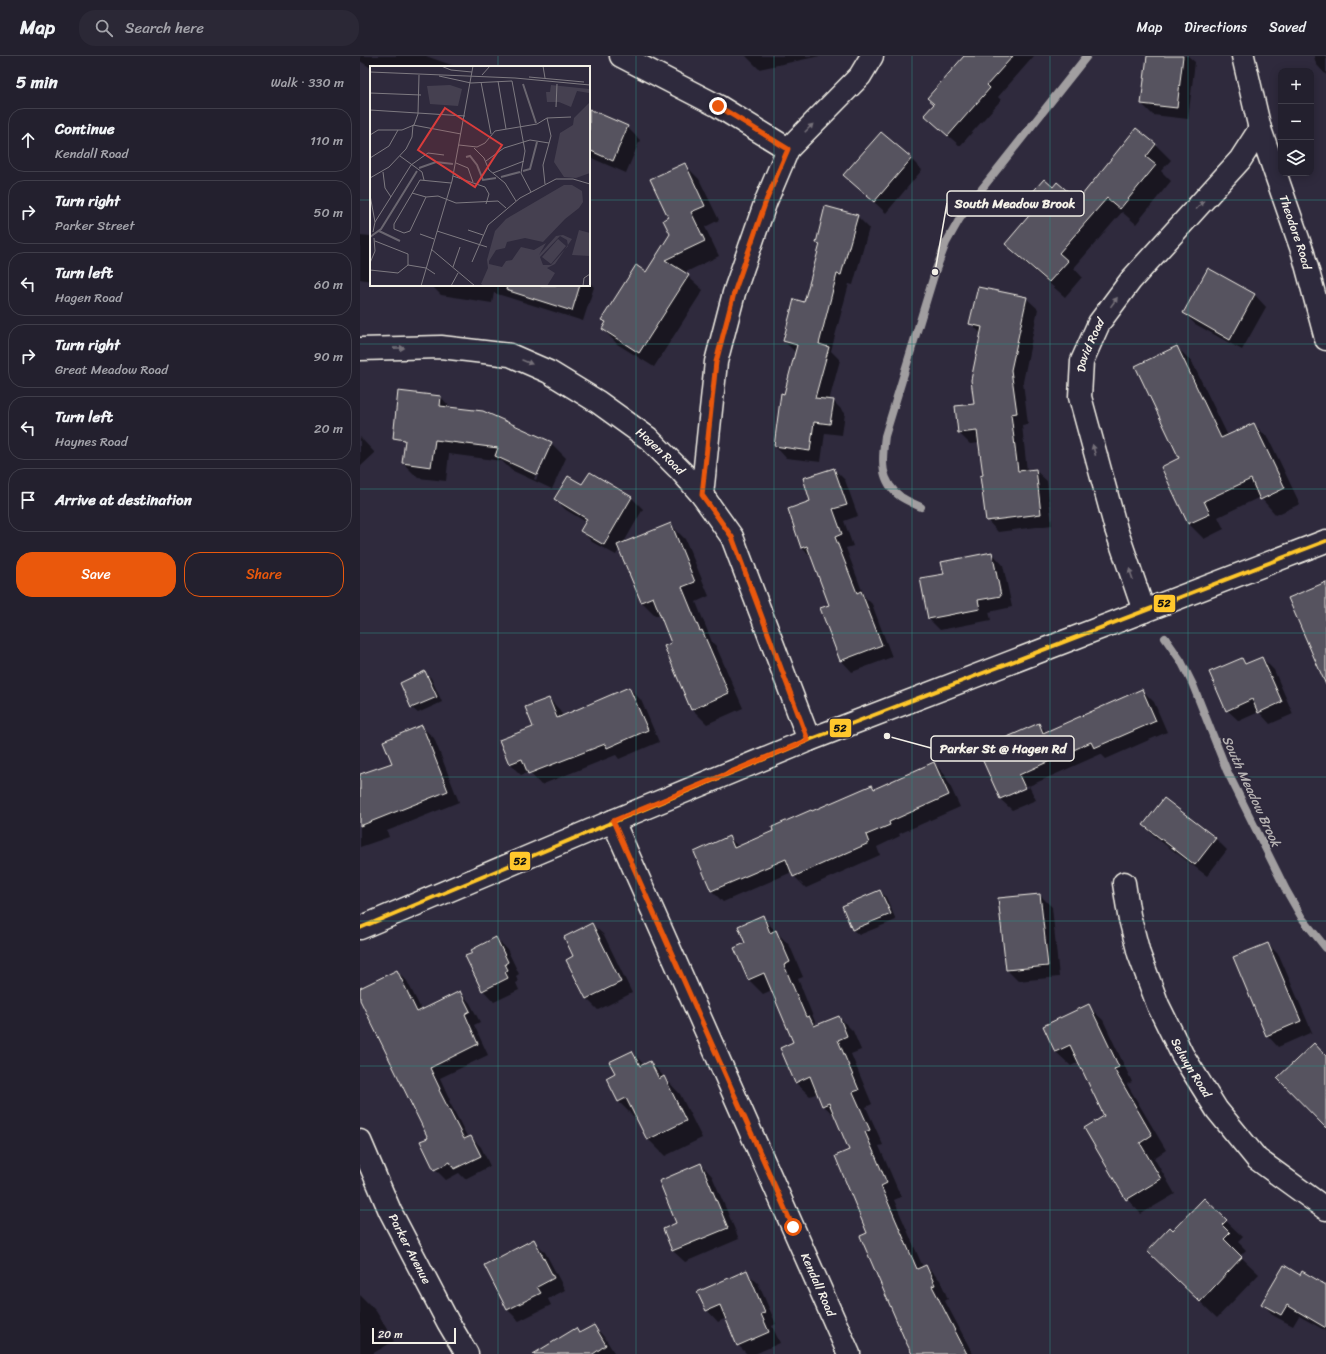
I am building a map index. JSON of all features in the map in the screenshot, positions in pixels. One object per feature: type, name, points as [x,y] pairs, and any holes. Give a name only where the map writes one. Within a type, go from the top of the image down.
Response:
[{"type":"street","points":[[621,56],[718,106],[788,149]]},
{"type":"street","points":[[702,495],[716,362],[734,293],[766,201],[788,149],[860,76],[872,56]]},
{"type":"street","name":"Theodore Road","points":[[1243,56],[1260,129],[1303,253],[1326,339]]},
{"type":"street","name":"David Road","points":[[1144,611],[1116,529],[1080,397],[1082,361],[1099,323],[1131,280],[1240,160],[1260,129]]},
{"type":"street","name":"Hagen Road","points":[[360,349],[440,347],[510,355],[549,372],[598,402],[648,438],[681,471],[702,495],[732,537],[808,740]]},
{"type":"street","points":[[360,928],[808,740],[1326,541]]},
{"type":"street","name":"Kendall Road","points":[[613,821],[849,1354]]},
{"type":"street","name":"Selwyn Road","points":[[1124,883],[1128,915],[1139,954],[1158,1005],[1182,1054],[1217,1110],[1257,1159],[1326,1209]]},
{"type":"street","name":"Parker Avenue","points":[[360,1141],[390,1211],[448,1322],[467,1354]]},
{"type":"building","points":[[964,56],[1013,56],[987,85],[990,88],[948,136],[924,115],[934,104],[927,98]]},
{"type":"building","points":[[1147,56],[1183,56],[1177,108],[1141,104]]},
{"type":"building","points":[[590,109],[628,126],[613,161],[590,150]]},
{"type":"building","points":[[1136,128],[1156,144],[1146,157],[1156,165],[1120,209],[1107,198],[1059,253],[1068,261],[1049,282],[1005,244],[1039,204],[1029,196],[1044,179],[1053,187],[1057,182],[1078,200]]},
{"type":"building","points":[[881,132],[912,158],[874,202],[843,175]]},
{"type":"building","points":[[685,163],[705,206],[691,212],[705,241],[665,260],[689,275],[639,353],[602,329],[606,322],[601,320],[636,265],[646,272],[670,234],[663,220],[668,217],[650,179]]},
{"type":"building","points":[[825,206],[858,215],[841,275],[837,274],[819,344],[829,347],[815,398],[834,400],[830,424],[814,422],[810,451],[774,446],[781,393],[784,394],[797,345],[783,341],[794,299],[804,302],[820,244],[816,243]]},
{"type":"building","points":[[1208,268],[1255,294],[1230,340],[1183,313]]},
{"type":"building","points":[[507,286],[580,286],[572,311],[506,290]]},
{"type":"building","points":[[978,287],[1027,297],[1011,370],[1017,413],[1011,414],[1018,471],[1036,469],[1041,514],[986,521],[980,476],[983,475],[977,431],[958,433],[955,406],[974,404],[971,380],[982,327],[969,324]]},
{"type":"building","points":[[1177,346],[1221,438],[1254,423],[1285,488],[1260,500],[1251,479],[1204,501],[1210,514],[1188,524],[1161,467],[1179,458],[1135,366]]},
{"type":"building","points":[[398,391],[441,396],[440,406],[483,411],[552,442],[537,475],[495,456],[498,448],[435,440],[431,467],[402,463],[405,440],[393,438]]},
{"type":"building","points":[[834,468],[847,505],[833,509],[842,534],[835,537],[857,593],[861,591],[882,645],[840,661],[820,608],[829,605],[807,546],[801,548],[788,509],[810,501],[803,478]]},
{"type":"building","points":[[590,472],[632,497],[604,545],[580,531],[587,519],[554,499],[568,476],[582,484]]},
{"type":"building","points":[[671,523],[695,582],[682,587],[700,631],[702,630],[729,693],[691,710],[664,646],[671,643],[653,597],[641,602],[617,545]]},
{"type":"building","points":[[992,552],[1001,596],[978,600],[980,609],[928,619],[920,578],[944,574],[941,562]]},
{"type":"building","points":[[1326,582],[1326,685],[1288,598]]},
{"type":"building","points":[[1262,657],[1282,702],[1258,713],[1252,699],[1226,711],[1209,672],[1242,658],[1245,664]]},
{"type":"building","points":[[425,671],[437,697],[411,708],[400,683]]},
{"type":"building","points":[[629,687],[648,730],[607,748],[605,744],[528,774],[522,759],[509,764],[499,740],[533,727],[525,707],[549,698],[557,718]]},
{"type":"building","points":[[1142,689],[1156,721],[1094,748],[1091,742],[1019,775],[1025,788],[1000,799],[978,750],[1039,723],[1043,733]]},
{"type":"building","points":[[422,725],[448,791],[360,826],[360,774],[392,763],[383,741]]},
{"type":"building","points":[[934,762],[949,795],[889,822],[890,825],[866,835],[869,843],[793,877],[786,859],[711,891],[694,852],[729,836],[734,848],[773,831],[772,827],[811,810],[812,811],[872,785],[874,789]]},
{"type":"building","points":[[1164,798],[1216,838],[1195,865],[1143,825]]},
{"type":"building","points":[[880,890],[891,914],[852,930],[842,906]]},
{"type":"building","points":[[1040,894],[1048,966],[1006,970],[998,898]]},
{"type":"building","points":[[763,915],[770,933],[776,930],[790,962],[784,965],[806,1017],[809,1016],[814,1026],[839,1016],[847,1036],[838,1040],[859,1090],[853,1092],[870,1130],[865,1132],[887,1183],[881,1186],[917,1269],[926,1265],[935,1285],[932,1286],[967,1354],[912,1354],[904,1338],[860,1236],[867,1233],[835,1156],[849,1150],[829,1103],[822,1106],[810,1076],[795,1083],[780,1048],[793,1042],[764,973],[748,980],[734,948],[745,943],[738,926]]},
{"type":"building","points":[[592,923],[621,982],[586,999],[566,960],[573,956],[564,937]]},
{"type":"building","points":[[496,937],[508,962],[505,964],[508,970],[505,972],[508,978],[482,991],[465,956],[473,953],[471,950]]},
{"type":"building","points":[[1268,943],[1301,1021],[1266,1036],[1233,957]]},
{"type":"building","points":[[397,970],[417,1012],[460,991],[470,1011],[465,1014],[478,1044],[430,1068],[440,1089],[439,1090],[464,1139],[471,1136],[481,1156],[454,1169],[450,1162],[434,1170],[420,1141],[428,1138],[360,1000],[360,988]]},
{"type":"building","points":[[1089,1004],[1119,1067],[1114,1069],[1152,1135],[1140,1143],[1161,1179],[1126,1200],[1084,1128],[1104,1116],[1070,1045],[1055,1052],[1043,1026]]},
{"type":"building","points":[[1314,1043],[1326,1056],[1326,1128],[1277,1078]]},
{"type":"building","points":[[632,1051],[640,1066],[650,1061],[659,1079],[664,1076],[686,1121],[647,1140],[626,1098],[618,1102],[606,1078],[615,1073],[609,1062]]},
{"type":"building","points":[[701,1163],[728,1228],[672,1251],[663,1229],[676,1223],[659,1181]]},
{"type":"building","points":[[1204,1198],[1227,1220],[1222,1225],[1230,1233],[1224,1239],[1242,1257],[1200,1302],[1147,1251],[1170,1227],[1173,1230]]},
{"type":"building","points":[[534,1239],[554,1278],[537,1287],[541,1293],[507,1310],[484,1265]]},
{"type":"building","points":[[1284,1265],[1300,1275],[1302,1271],[1326,1285],[1326,1328],[1287,1305],[1281,1315],[1261,1304]]},
{"type":"building","points":[[747,1270],[765,1313],[761,1314],[769,1332],[737,1346],[720,1305],[706,1311],[697,1292]]},
{"type":"building","points":[[594,1325],[606,1345],[593,1354],[533,1354],[576,1328],[579,1333]]},
{"type":"waterway","name":"South Meadow Brook","points":[[921,507],[901,497],[889,484],[885,477],[883,453],[885,436],[935,272],[946,243],[959,220],[973,200],[1087,56]]},
{"type":"waterway","name":"South Meadow Brook","points":[[1165,638],[1181,661],[1193,685],[1227,771],[1286,890],[1302,918],[1326,948]]},
{"type":"transit line","name":"52","points":[[360,928],[809,740],[1326,541]]},
{"type":"place","name":"South Meadow Brook","points":[[935,272]]},
{"type":"place","name":"Parker St @ Hagen Rd","points":[[887,736]]},
{"type":"route","points":[[718,106],[788,149],[766,201],[734,293],[716,362],[702,495],[732,537],[808,740],[613,821],[793,1227]]}]
